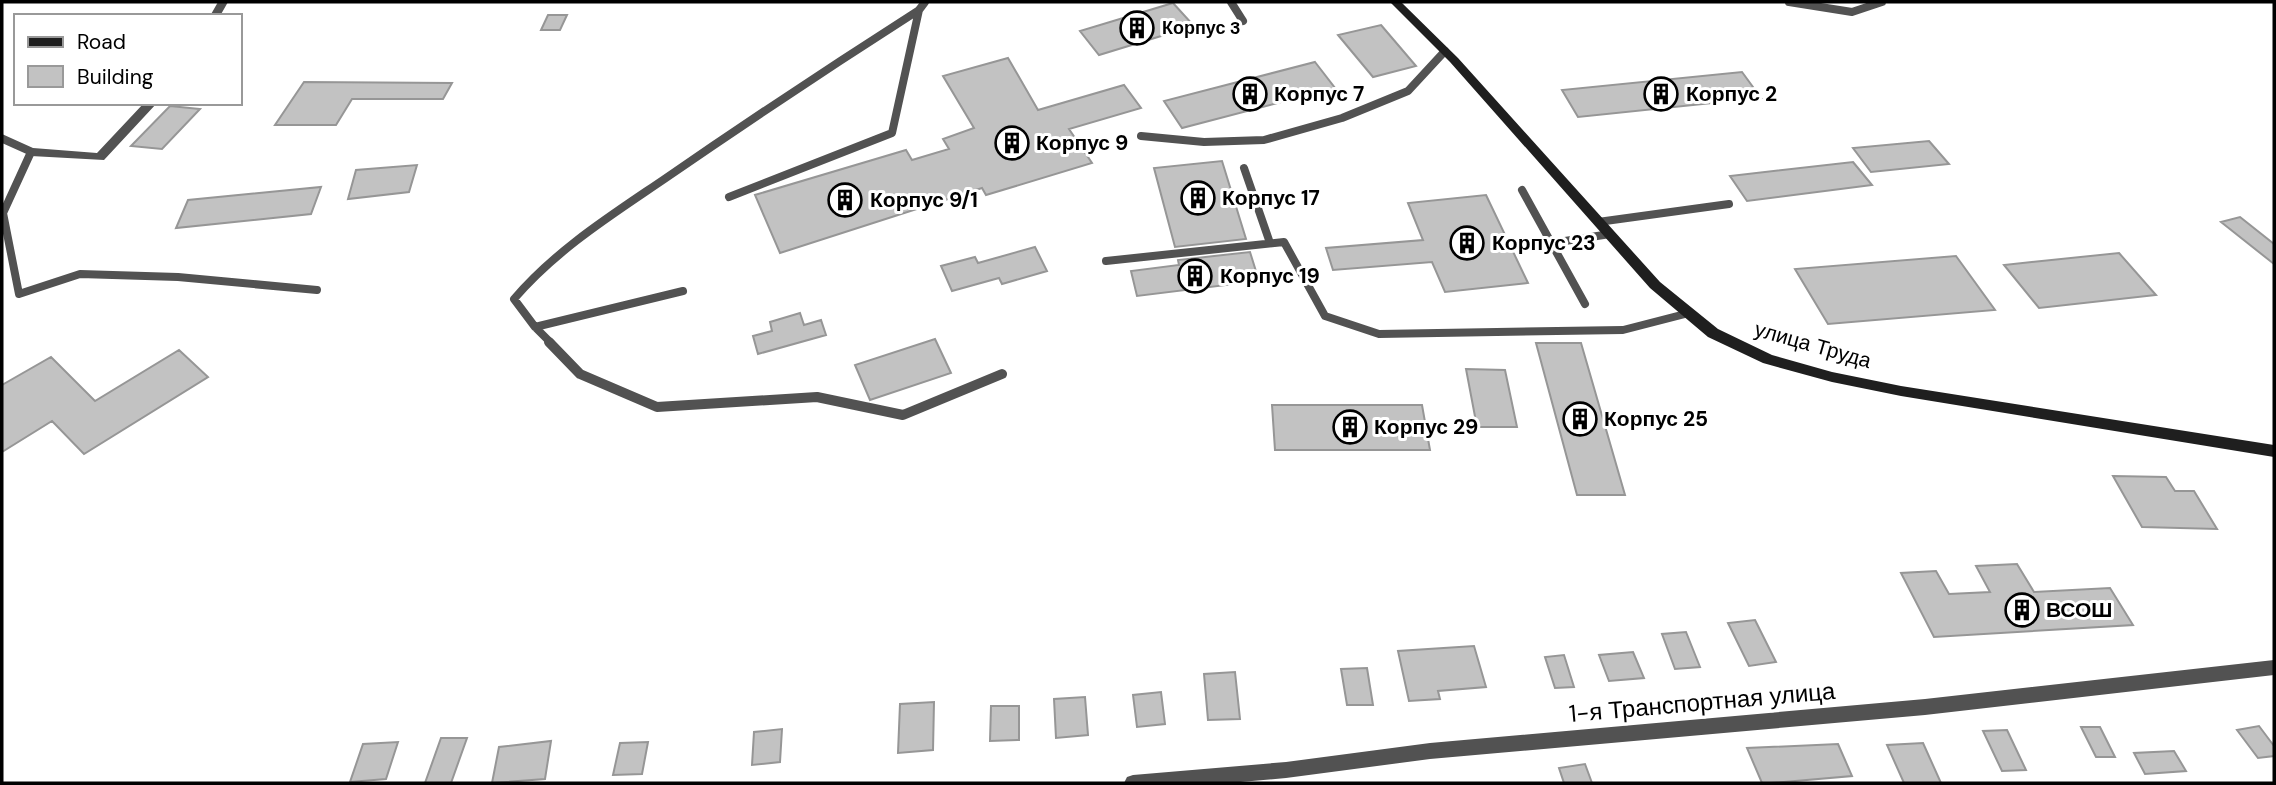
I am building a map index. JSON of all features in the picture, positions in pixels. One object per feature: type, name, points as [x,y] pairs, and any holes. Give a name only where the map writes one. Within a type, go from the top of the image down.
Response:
[{"type":"street","name":"улица Труда","points":[[1395,2],[1445,51],[1655,285],[1713,333],[1769,359],[1832,377],[1901,391],[2274,451]]},
{"type":"street","points":[[2,138],[30,152],[100,158],[149,105]]},
{"type":"street","name":"1-я Транспортная улица","points":[[1133,783],[1288,777],[1430,751],[1926,707],[2274,667]]},
{"type":"lane","points":[[1231,2],[1243,21]]},
{"type":"lane","points":[[1790,2],[1852,12],[1882,2]]},
{"type":"lane","points":[[729,197],[892,133],[922,6]]},
{"type":"lane","points":[[922,6],[614,213],[527,281],[514,299],[535,327],[580,374],[657,407],[817,397],[903,415],[1002,374]]},
{"type":"lane","points":[[1141,136],[1204,142],[1264,140],[1342,118],[1408,91],[1445,51]]},
{"type":"lane","points":[[30,152],[3,213],[19,294],[80,274],[178,276],[317,290]]},
{"type":"lane","points":[[1244,168],[1270,243]]},
{"type":"lane","points":[[1522,190],[1585,304]]},
{"type":"lane","points":[[1598,222],[1729,204]]},
{"type":"lane","points":[[1552,243],[1610,234]]},
{"type":"lane","points":[[1106,261],[1284,242],[1325,316],[1379,334],[1623,330],[1689,313]]},
{"type":"lane","points":[[535,327],[683,291]]},
{"type":"building","name":"Корпус 3","points":[[1173,3],[1194,26],[1099,55],[1080,31]]},
{"type":"building","points":[[548,15],[567,15],[560,30],[541,30]]},
{"type":"building","points":[[1381,25],[1416,66],[1373,77],[1338,35]]},
{"type":"building","points":[[1008,58],[1038,110],[1124,85],[1141,108],[1069,129],[1092,163],[986,195],[982,188],[780,253],[755,195],[906,150],[912,160],[949,149],[943,139],[974,128],[943,76]]},
{"type":"building","name":"Корпус 7","points":[[1315,62],[1335,88],[1182,128],[1164,101]]},
{"type":"building","name":"Корпус 2","points":[[1742,72],[1761,98],[1578,117],[1562,90]]},
{"type":"building","points":[[304,82],[452,83],[443,99],[352,99],[336,125],[275,125]]},
{"type":"building","points":[[170,106],[200,109],[162,149],[131,146]]},
{"type":"building","points":[[1929,141],[1949,164],[1871,172],[1853,148]]},
{"type":"building","name":"Корпус 17","points":[[1222,161],[1246,239],[1175,247],[1154,168]]},
{"type":"building","points":[[1853,162],[1872,185],[1747,201],[1730,176]]},
{"type":"building","points":[[417,165],[409,192],[348,199],[356,170]]},
{"type":"building","points":[[321,187],[311,214],[176,228],[188,200]]},
{"type":"building","name":"Корпус 23","points":[[1486,195],[1528,283],[1445,292],[1432,262],[1333,270],[1326,248],[1423,240],[1408,203]]},
{"type":"building","points":[[2240,217],[2274,244],[2274,264],[2221,222]]},
{"type":"building","points":[[1035,247],[1047,271],[1002,284],[999,278],[952,291],[941,266],[975,257],[978,263]]},
{"type":"building","name":"Корпус 19","points":[[1250,252],[1259,281],[1137,296],[1131,271],[1179,265],[1178,260]]},
{"type":"building","points":[[2119,253],[2156,295],[2039,308],[2004,265]]},
{"type":"building","points":[[1956,256],[1995,310],[1828,324],[1795,269]]},
{"type":"building","points":[[800,313],[804,325],[821,320],[826,335],[758,354],[753,336],[772,331],[770,322]]},
{"type":"building","points":[[935,339],[951,373],[870,400],[855,365]]},
{"type":"building","name":"Корпус 25","points":[[1536,343],[1581,343],[1625,495],[1577,495]]},
{"type":"building","points":[[179,350],[208,377],[84,454],[52,421],[2,452],[2,385],[51,357],[95,401]]},
{"type":"building","points":[[1466,369],[1505,370],[1517,427],[1477,427]]},
{"type":"building","name":"Корпус 29","points":[[1272,405],[1422,405],[1430,450],[1275,450]]},
{"type":"building","points":[[2113,476],[2166,477],[2175,491],[2194,491],[2217,529],[2142,527]]},
{"type":"building","name":"ВСОШ","points":[[2017,564],[2034,592],[2110,588],[2133,625],[1934,637],[1901,573],[1936,571],[1949,594],[1990,592],[1976,566]]},
{"type":"building","points":[[1755,620],[1776,662],[1749,666],[1728,623]]},
{"type":"building","points":[[1686,632],[1700,667],[1675,669],[1662,634]]},
{"type":"building","points":[[1474,646],[1486,687],[1438,691],[1440,699],[1409,701],[1398,651]]},
{"type":"building","points":[[1633,652],[1644,678],[1609,681],[1599,655]]},
{"type":"building","points":[[1564,655],[1574,687],[1555,688],[1545,657]]},
{"type":"building","points":[[1367,668],[1373,705],[1347,705],[1341,669]]},
{"type":"building","points":[[1235,672],[1240,719],[1208,720],[1204,674]]},
{"type":"building","points":[[1161,692],[1165,724],[1137,727],[1133,695]]},
{"type":"building","points":[[1085,697],[1088,735],[1056,738],[1054,699]]},
{"type":"building","points":[[934,702],[933,750],[898,753],[900,704]]},
{"type":"building","points":[[991,706],[1019,706],[1019,740],[990,741]]},
{"type":"building","points":[[2259,726],[2274,746],[2274,756],[2258,758],[2237,730]]},
{"type":"building","points":[[2081,727],[2100,727],[2115,757],[2096,757]]},
{"type":"building","points":[[782,729],[780,762],[752,765],[754,732]]},
{"type":"building","points":[[2007,730],[2026,770],[2002,771],[1983,731]]},
{"type":"building","points":[[441,738],[467,738],[451,783],[425,783]]},
{"type":"building","points":[[551,741],[545,779],[492,783],[499,747]]},
{"type":"building","points":[[398,742],[386,779],[350,782],[363,744]]},
{"type":"building","points":[[648,742],[642,774],[613,775],[620,743]]},
{"type":"building","points":[[1923,743],[1941,783],[1904,783],[1887,745]]},
{"type":"building","points":[[1838,744],[1852,776],[1771,783],[1762,783],[1747,748]]},
{"type":"building","points":[[2174,751],[2186,771],[2145,774],[2134,753]]},
{"type":"building","points":[[1585,764],[1592,783],[1564,783],[1559,768]]},
{"type":"place","name":"Корпус 3","points":[[1137,28]]},
{"type":"place","name":"Корпус 7","points":[[1250,94]]},
{"type":"place","name":"Корпус 2","points":[[1661,94]]},
{"type":"place","name":"Корпус 9","points":[[1012,143]]},
{"type":"place","name":"Корпус 17","points":[[1198,198]]},
{"type":"place","name":"Корпус 9/1","points":[[845,200]]},
{"type":"place","name":"Корпус 23","points":[[1467,243]]},
{"type":"place","name":"Корпус 19","points":[[1195,276]]},
{"type":"place","name":"Корпус 25","points":[[1580,419]]},
{"type":"place","name":"Корпус 29","points":[[1350,427]]},
{"type":"place","name":"ВСОШ","points":[[2022,610]]}]
